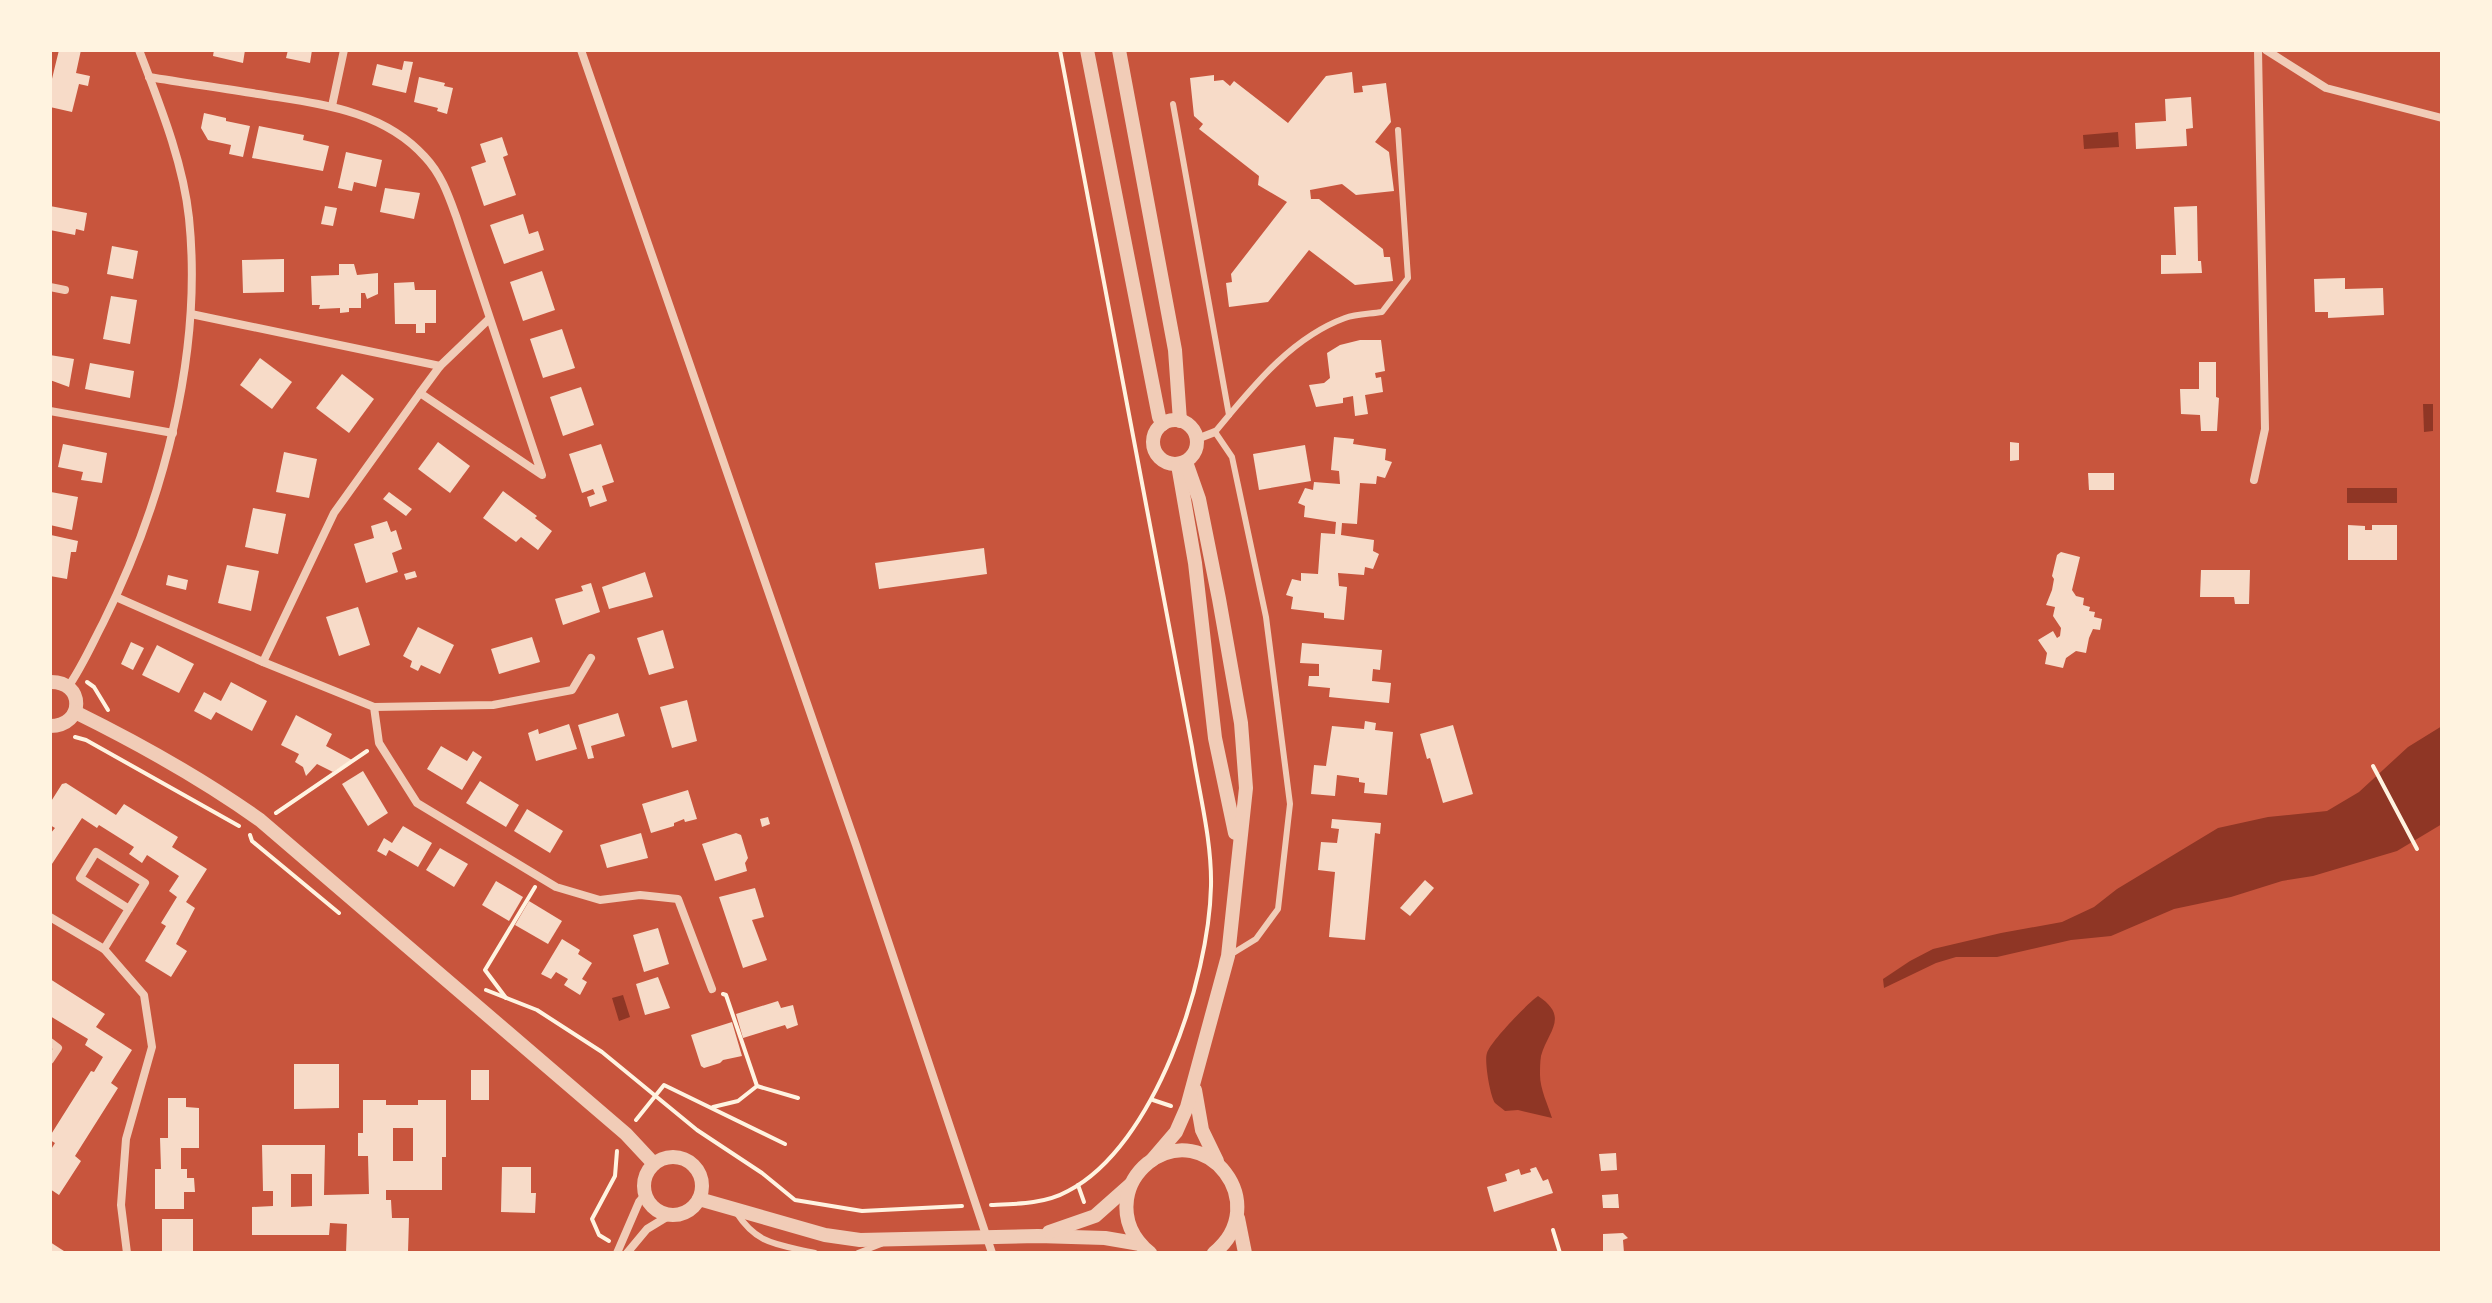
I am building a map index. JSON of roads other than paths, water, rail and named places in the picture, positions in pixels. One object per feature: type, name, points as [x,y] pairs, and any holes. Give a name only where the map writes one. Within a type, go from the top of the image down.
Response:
[{"type":"street","points":[[68,687],[116,597],[142,536],[173,433],[191,314],[189,216],[179,167],[139,50]]},
{"type":"street","points":[[332,106],[344,50]]},
{"type":"street","points":[[581,50],[856,845],[992,1253]]},
{"type":"street","points":[[1087,50],[1142,337],[1163,424]]},
{"type":"street","points":[[1119,50],[1175,350],[1180,421]]},
{"type":"street","points":[[2254,480],[2265,429],[2258,50]]},
{"type":"street","points":[[2266,50],[2326,88],[2442,118]]},
{"type":"street","points":[[149,77],[332,106],[363,115],[396,131],[424,156],[442,179],[542,475],[420,393]]},
{"type":"street","points":[[50,287],[65,290]]},
{"type":"street","points":[[191,314],[440,366]]},
{"type":"street","points":[[263,662],[334,513],[440,366],[489,319]]},
{"type":"street","points":[[50,411],[173,433]]},
{"type":"street","points":[[1180,421],[1192,427],[1197,439],[1195,452],[1182,463],[1164,462],[1154,450],[1154,436],[1163,424],[1180,421]]},
{"type":"street","points":[[1197,439],[1215,432]]},
{"type":"street","points":[[1038,1236],[1095,1216],[1132,1184],[1176,1132],[1194,1086],[1228,956],[1246,788],[1241,723],[1199,499],[1182,463]]},
{"type":"street","points":[[1182,463],[1215,738],[1238,849]]},
{"type":"street","points":[[116,597],[374,707],[493,705],[572,690],[591,658]]},
{"type":"street","points":[[50,682],[68,687],[76,698],[75,712],[66,723],[50,726]]},
{"type":"street","points":[[374,707],[379,743],[417,803],[556,887],[600,900],[640,895],[678,899],[712,989]]},
{"type":"street","points":[[75,712],[177,764],[260,820],[619,1137],[654,1164]]},
{"type":"street","points":[[104,949],[129,909],[145,883],[96,852],[80,878],[129,909]]},
{"type":"street","points":[[50,917],[104,949],[144,995],[152,1047],[126,1139],[121,1205],[127,1253]]},
{"type":"street","points":[[50,1042],[58,1048],[50,1060]]},
{"type":"street","points":[[1194,1086],[1202,1130],[1234,1187],[1245,1253]]},
{"type":"street","points":[[1152,1160],[1186,1151],[1203,1155],[1219,1165]]},
{"type":"street","points":[[621,1251],[670,1215],[687,1212],[699,1199],[702,1179],[691,1162],[672,1157],[654,1164],[645,1181],[650,1205],[670,1215]]},
{"type":"street","points":[[1132,1184],[1126,1210],[1130,1228],[1145,1249]]},
{"type":"street","points":[[621,1251],[646,1194]]},
{"type":"street","points":[[699,1199],[825,1235],[860,1240],[1038,1236],[1105,1238],[1145,1249]]},
{"type":"street","points":[[1214,1253],[1231,1235],[1238,1216]]},
{"type":"lane","points":[[1173,104],[1229,415]]},
{"type":"lane","points":[[1228,956],[1256,939],[1278,909],[1290,804],[1266,617],[1232,457],[1215,432],[1248,392],[1298,343],[1345,318],[1382,312],[1408,278],[1398,130]]},
{"type":"lane","points":[[736,1212],[748,1230],[763,1240],[815,1253]]},
{"type":"lane","points":[[858,1253],[890,1240]]}]
